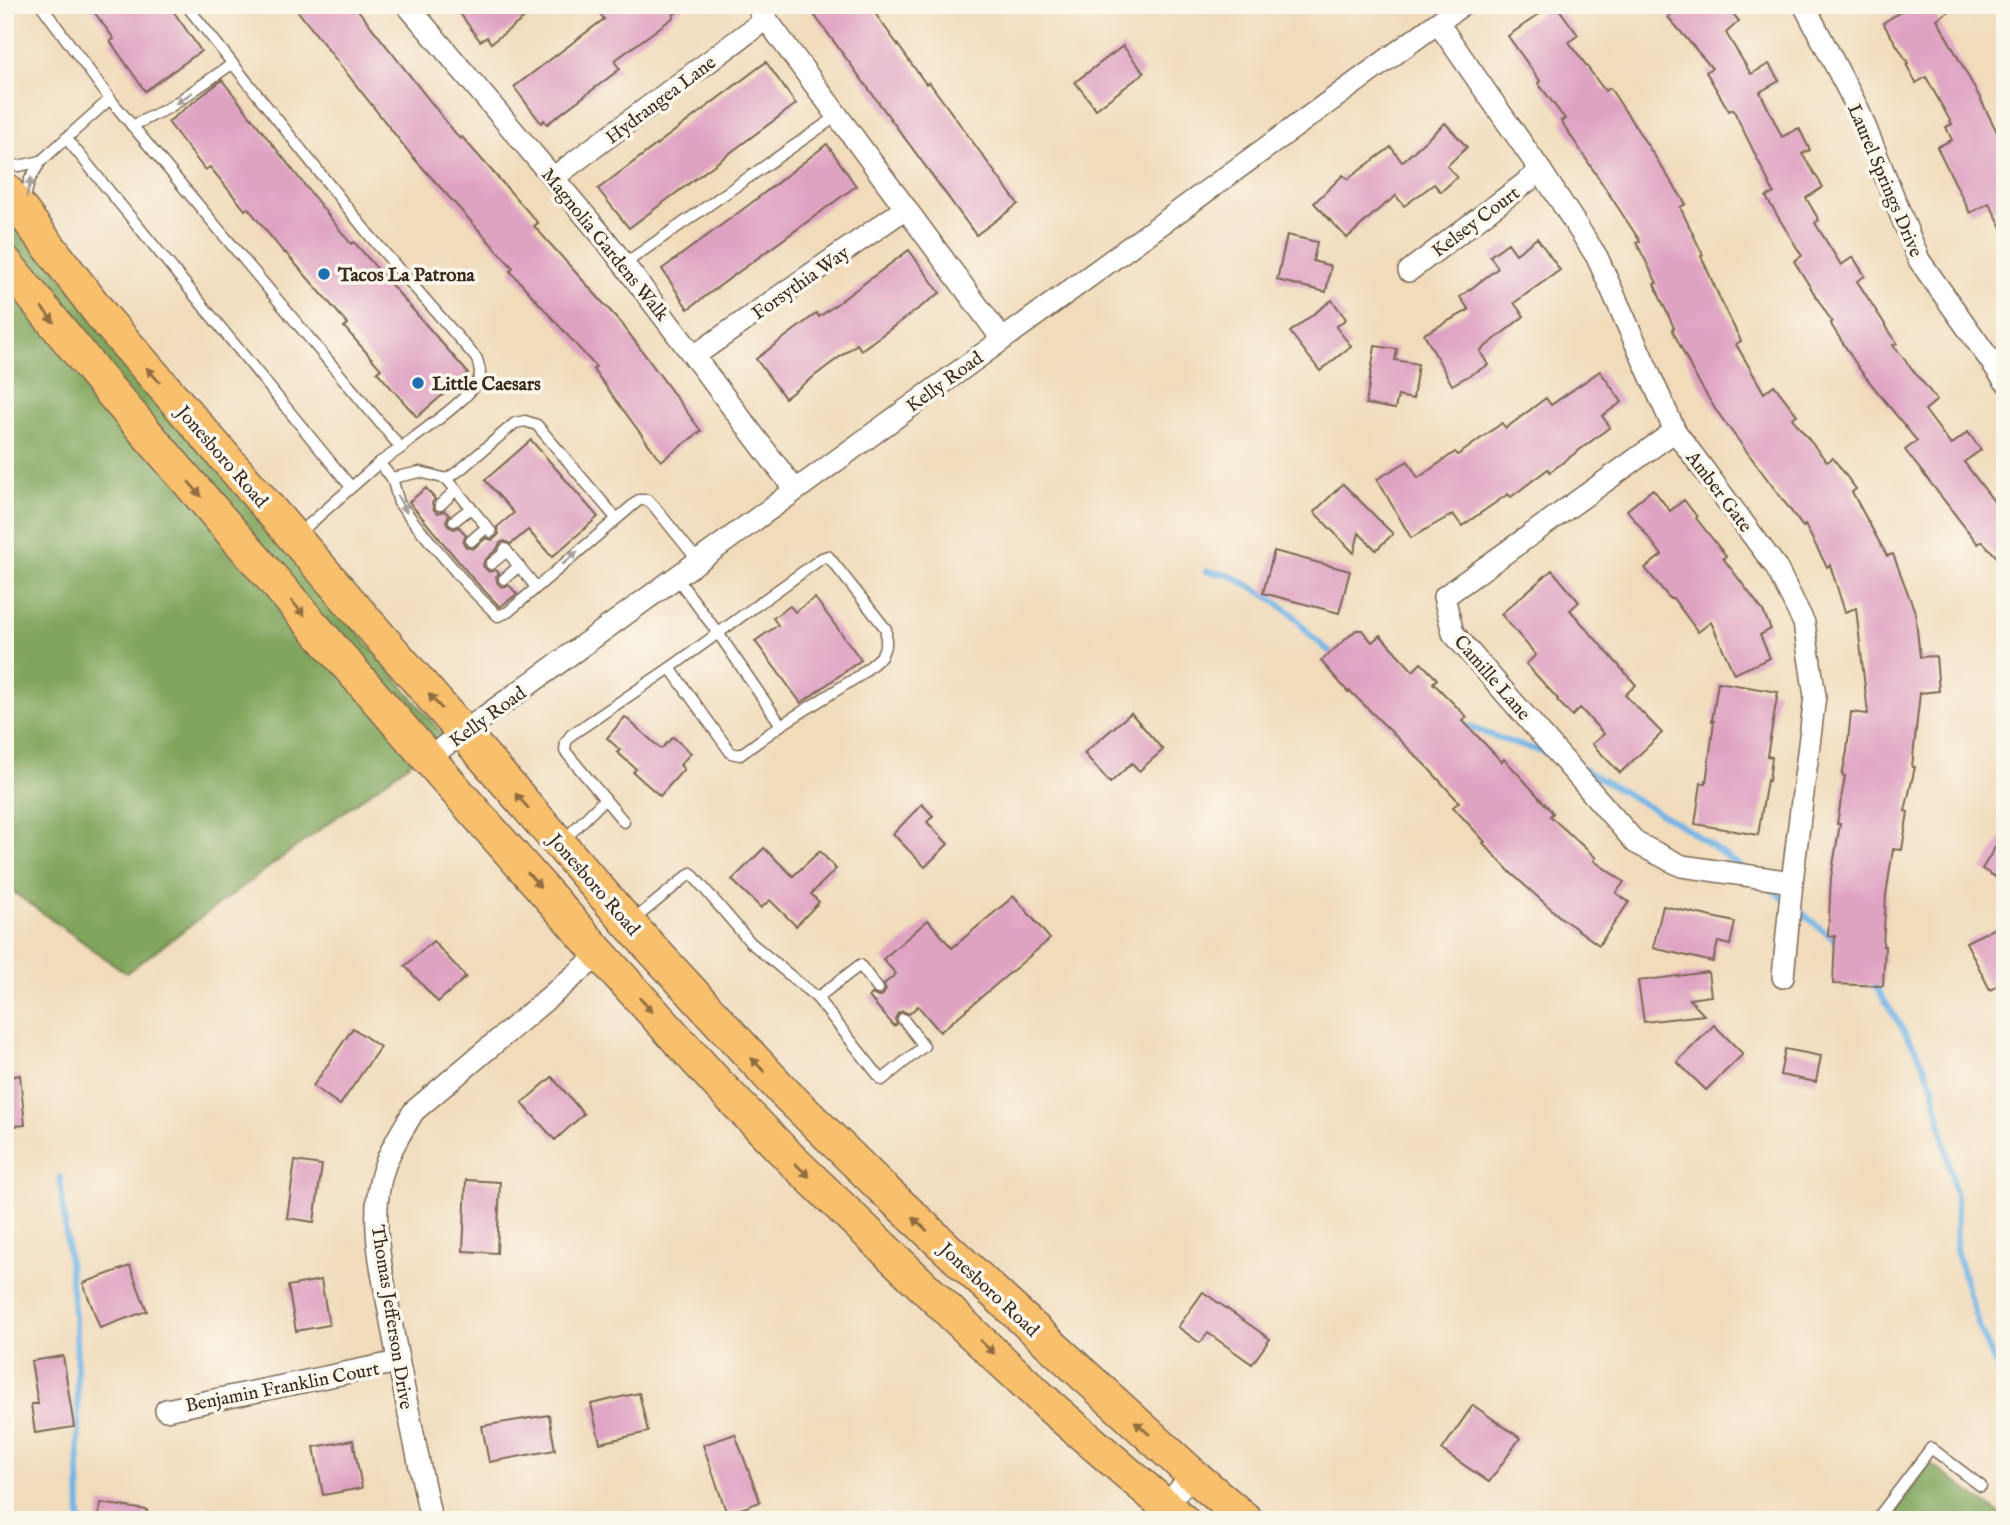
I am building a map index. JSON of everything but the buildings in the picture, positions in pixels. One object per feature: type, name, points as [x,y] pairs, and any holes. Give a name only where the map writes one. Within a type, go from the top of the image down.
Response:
[{"type":"main road","name":"Jonesboro Road","points":[[5,189],[103,317],[629,924],[784,1092],[1035,1331],[1246,1520]]},
{"type":"main road","points":[[5,262],[105,385],[428,758],[718,1084],[792,1160],[1167,1515]]},
{"type":"street","name":"Magnolia Gardens Walk","points":[[407,5],[604,238],[795,490]]},
{"type":"street","name":"Kelly Road","points":[[428,758],[1462,5]]},
{"type":"street","name":"Laurel Springs Drive","points":[[1804,5],[1858,109],[1919,260],[2005,381]]},
{"type":"street","name":"Hydrangea Lane","points":[[553,178],[761,12]]},
{"type":"street","points":[[761,12],[1002,339]]},
{"type":"street","name":"Amber Gate","points":[[1437,23],[1541,171],[1597,257],[1675,431],[1776,567],[1804,623],[1815,696],[1783,977]]},
{"type":"street","name":"Kelsey Court","points":[[1409,271],[1541,171]]},
{"type":"street","name":"Forsythia Way","points":[[694,356],[906,208]]},
{"type":"street","name":"Camille Lane","points":[[1675,431],[1444,597],[1453,633],[1636,843],[1682,866],[1792,882]]},
{"type":"street","name":"Thomas Jefferson Drive","points":[[431,1520],[379,1256],[376,1210],[380,1180],[398,1137],[414,1111],[600,954]]},
{"type":"street","name":"Benjamin Franklin Court","points":[[166,1410],[398,1362]]},
{"type":"street","points":[[1167,1515],[1192,1474]]},
{"type":"lane","points":[[41,5],[110,99],[401,448]]},
{"type":"lane","points":[[186,5],[370,236],[477,359],[481,372],[478,382],[455,405],[379,463],[294,538]]},
{"type":"lane","points":[[132,126],[170,107],[232,64]]},
{"type":"lane","points":[[26,217],[26,193],[30,179],[41,161],[110,99]]},
{"type":"lane","points":[[624,264],[837,116]]},
{"type":"lane","points":[[66,138],[351,487]]},
{"type":"lane","points":[[5,163],[19,166],[41,161]]},
{"type":"lane","points":[[447,479],[515,423],[525,421],[537,425],[616,518]]},
{"type":"lane","points":[[379,463],[393,478],[399,503],[484,596],[498,616],[508,612],[639,500],[647,500],[699,562]]},
{"type":"lane","points":[[393,478],[420,472],[447,479],[489,530],[471,541]]},
{"type":"lane","points":[[440,505],[456,490]]},
{"type":"lane","points":[[454,521],[471,508]]},
{"type":"lane","points":[[491,564],[506,550],[536,587]]},
{"type":"lane","points":[[624,822],[565,751],[566,742],[571,735],[670,668],[822,558],[828,556],[886,629],[886,644],[881,657],[859,676],[781,725],[740,755],[731,752],[670,668]]},
{"type":"lane","points":[[504,579],[519,566]]},
{"type":"lane","points":[[676,577],[781,725]]},
{"type":"lane","points":[[560,844],[605,799]]},
{"type":"lane","points":[[629,924],[691,873],[750,942],[817,998],[882,1080],[924,1046],[903,1019]]},
{"type":"lane","points":[[817,998],[860,965],[878,989]]},
{"type":"lane","points":[[1876,1520],[1931,1448],[1981,1486]]},
{"type":"green space","points":[[5,209],[445,737],[126,973],[5,886]]},
{"type":"green space","points":[[1929,1463],[2005,1517],[2005,1520],[1890,1520]]},
{"type":"waterway","points":[[1206,571],[1230,575],[1266,595],[1292,614],[1311,636],[1336,657]]},
{"type":"waterway","points":[[1462,724],[1548,753]]},
{"type":"waterway","points":[[1583,769],[1689,830],[1743,868]]},
{"type":"waterway","points":[[1766,885],[1785,900]]},
{"type":"waterway","points":[[1794,906],[1839,944]]},
{"type":"waterway","points":[[1872,981],[1918,1053],[1933,1086],[1957,1203],[1956,1250],[1978,1324],[2005,1386]]},
{"type":"waterway","points":[[60,1177],[76,1329],[80,1520]]},
{"type":"place","name":"Tacos La Patrona","points":[[324,274]]},
{"type":"place","name":"Little Caesars","points":[[418,383]]}]
